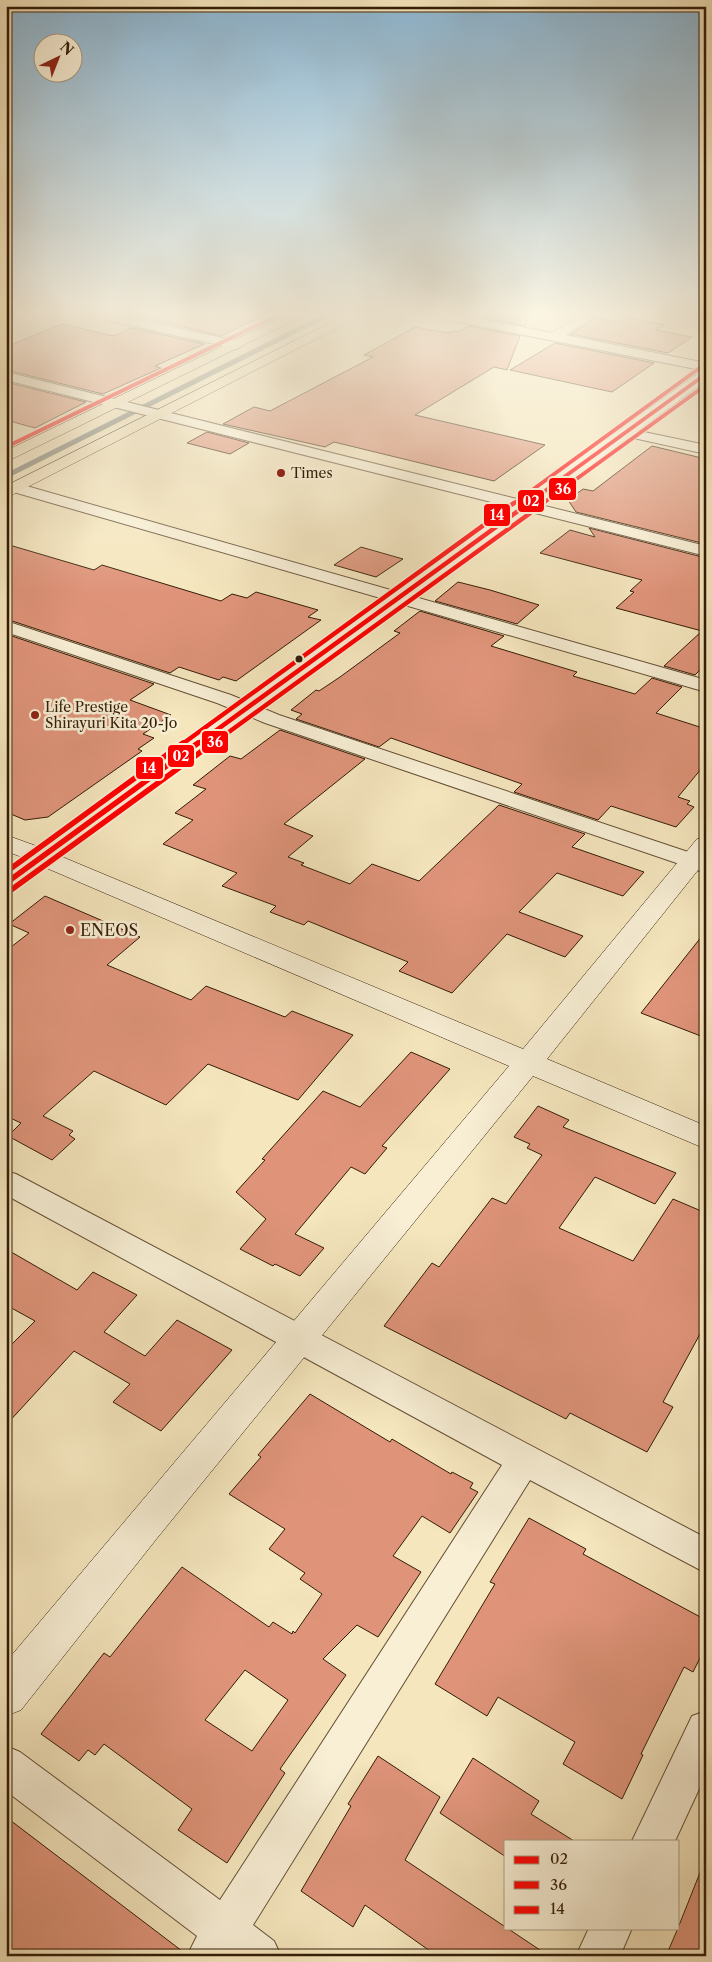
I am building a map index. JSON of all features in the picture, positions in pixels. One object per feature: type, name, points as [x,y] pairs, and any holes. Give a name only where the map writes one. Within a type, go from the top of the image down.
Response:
[{"type":"highway","points":[[6,457],[116,408]]},
{"type":"highway","points":[[11,490],[166,408]]},
{"type":"street","points":[[133,408],[706,552]]},
{"type":"street","points":[[6,883],[660,408]]},
{"type":"street","points":[[626,432],[706,450]]},
{"type":"street","points":[[11,490],[706,686]]},
{"type":"street","points":[[6,626],[224,699],[246,709],[701,857],[527,1064],[6,1695]]},
{"type":"street","points":[[6,842],[527,1064],[706,1138]]},
{"type":"street","points":[[6,1182],[706,1557]]},
{"type":"street","points":[[217,1943],[524,1460]]},
{"type":"street","points":[[653,1840],[706,1730]]},
{"type":"street","points":[[6,1766],[217,1943],[259,1956]]},
{"type":"street","points":[[598,1956],[610,1930]]},
{"type":"building","points":[[6,408],[75,408],[35,428],[6,420]]},
{"type":"building","points":[[253,408],[270,411],[277,408],[427,408],[415,415],[545,445],[494,481],[334,442],[325,447],[223,424]]},
{"type":"building","points":[[207,432],[249,443],[230,454],[187,443]]},
{"type":"building","points":[[652,446],[706,459],[706,544],[576,512],[568,500],[583,489],[593,491]]},
{"type":"building","points":[[589,528],[706,558],[706,664],[695,675],[664,666],[702,631],[616,608],[634,592],[630,591],[642,580],[540,553],[570,530],[595,537]]},
{"type":"building","points":[[6,544],[94,570],[102,565],[221,601],[232,594],[247,598],[256,592],[318,610],[308,617],[321,620],[236,681],[223,677],[219,680],[179,667],[170,673],[6,619]]},
{"type":"building","points":[[361,547],[403,559],[376,577],[334,565]]},
{"type":"building","points":[[458,582],[539,605],[517,624],[435,601]]},
{"type":"building","points":[[420,611],[504,636],[491,646],[577,672],[573,676],[635,694],[652,678],[682,687],[656,713],[706,729],[706,763],[678,797],[690,801],[687,804],[694,807],[676,827],[611,806],[598,820],[514,792],[522,784],[391,738],[379,747],[296,719],[302,714],[291,710],[316,690],[319,691],[340,677],[400,633],[394,631]]},
{"type":"building","points":[[6,634],[154,684],[130,700],[171,715],[143,734],[154,738],[138,749],[142,751],[48,817],[25,820],[6,812]]},
{"type":"building","points":[[280,730],[365,759],[284,824],[313,836],[288,857],[304,863],[301,865],[350,884],[372,864],[419,881],[499,805],[585,834],[572,847],[644,872],[623,896],[557,873],[519,912],[583,936],[565,957],[507,934],[452,993],[399,971],[408,962],[308,921],[304,925],[270,912],[276,906],[222,886],[237,873],[163,844],[193,820],[175,813],[206,789],[193,785],[230,756],[241,759]]},
{"type":"building","points":[[45,896],[140,937],[107,965],[191,1000],[206,986],[285,1017],[292,1011],[353,1035],[298,1100],[208,1064],[166,1105],[94,1071],[43,1116],[73,1131],[69,1135],[75,1139],[52,1160],[8,1136],[21,1123],[6,1116],[6,951],[29,933],[9,924]]},
{"type":"building","points":[[706,931],[706,1038],[641,1013]]},
{"type":"building","points":[[411,1052],[450,1069],[382,1146],[387,1148],[365,1174],[351,1167],[295,1234],[324,1248],[300,1276],[275,1264],[273,1266],[240,1249],[266,1219],[236,1192],[265,1160],[262,1159],[323,1091],[360,1107]]},
{"type":"building","points":[[538,1106],[569,1120],[563,1127],[676,1173],[655,1204],[595,1177],[559,1228],[633,1261],[673,1199],[706,1213],[706,1323],[663,1402],[673,1407],[647,1452],[570,1413],[566,1419],[384,1326],[432,1263],[439,1267],[492,1198],[506,1204],[542,1155],[527,1148],[530,1144],[514,1137]]},
{"type":"building","points":[[6,1249],[77,1290],[93,1272],[137,1295],[104,1332],[145,1356],[177,1320],[232,1350],[161,1431],[113,1402],[130,1384],[74,1351],[6,1425],[6,1350],[35,1321],[6,1305]]},
{"type":"building","points":[[310,1394],[390,1442],[392,1439],[451,1474],[452,1472],[473,1483],[470,1488],[478,1492],[450,1533],[422,1516],[393,1556],[421,1572],[378,1637],[357,1625],[323,1659],[346,1675],[280,1769],[285,1773],[227,1863],[178,1830],[192,1809],[104,1744],[95,1755],[88,1750],[79,1761],[41,1734],[104,1653],[110,1657],[182,1567],[269,1627],[273,1622],[292,1634],[293,1631],[295,1633],[322,1594],[300,1579],[305,1573],[269,1549],[285,1529],[229,1494],[261,1457],[258,1455]],"holes":[[[245,1670],[288,1700],[252,1751],[205,1720]]]},
{"type":"building","points":[[529,1518],[586,1549],[583,1554],[706,1620],[706,1646],[693,1672],[684,1667],[641,1754],[643,1755],[622,1799],[563,1764],[575,1742],[498,1697],[487,1716],[435,1684],[495,1584],[490,1582]]},
{"type":"building","points":[[378,1756],[440,1797],[405,1860],[504,1926],[504,1930],[510,1930],[549,1956],[437,1956],[365,1905],[353,1927],[301,1891],[351,1806],[348,1804]]},
{"type":"building","points":[[473,1758],[539,1801],[531,1814],[572,1840],[504,1840],[504,1856],[440,1813]]},
{"type":"building","points":[[6,1817],[186,1954],[185,1956],[6,1956]]},
{"type":"building","points":[[705,1860],[706,1956],[666,1956],[677,1930],[680,1930],[680,1923]]},
{"type":"waterway","points":[[6,476],[142,408]]},
{"type":"transit line","name":"14","points":[[6,447],[87,408]]},
{"type":"transit line","name":"14","points":[[6,872],[645,408]]},
{"type":"transit line","name":"02","points":[[6,883],[660,408]]},
{"type":"transit line","name":"36","points":[[11,890],[675,408]]},
{"type":"place","name":"Times","points":[[281,473]]},
{"type":"place","name":"Life Prestige Shirayuri Kita 20-Jo","points":[[35,715]]},
{"type":"place","name":"ENEOS","points":[[70,930]]}]
